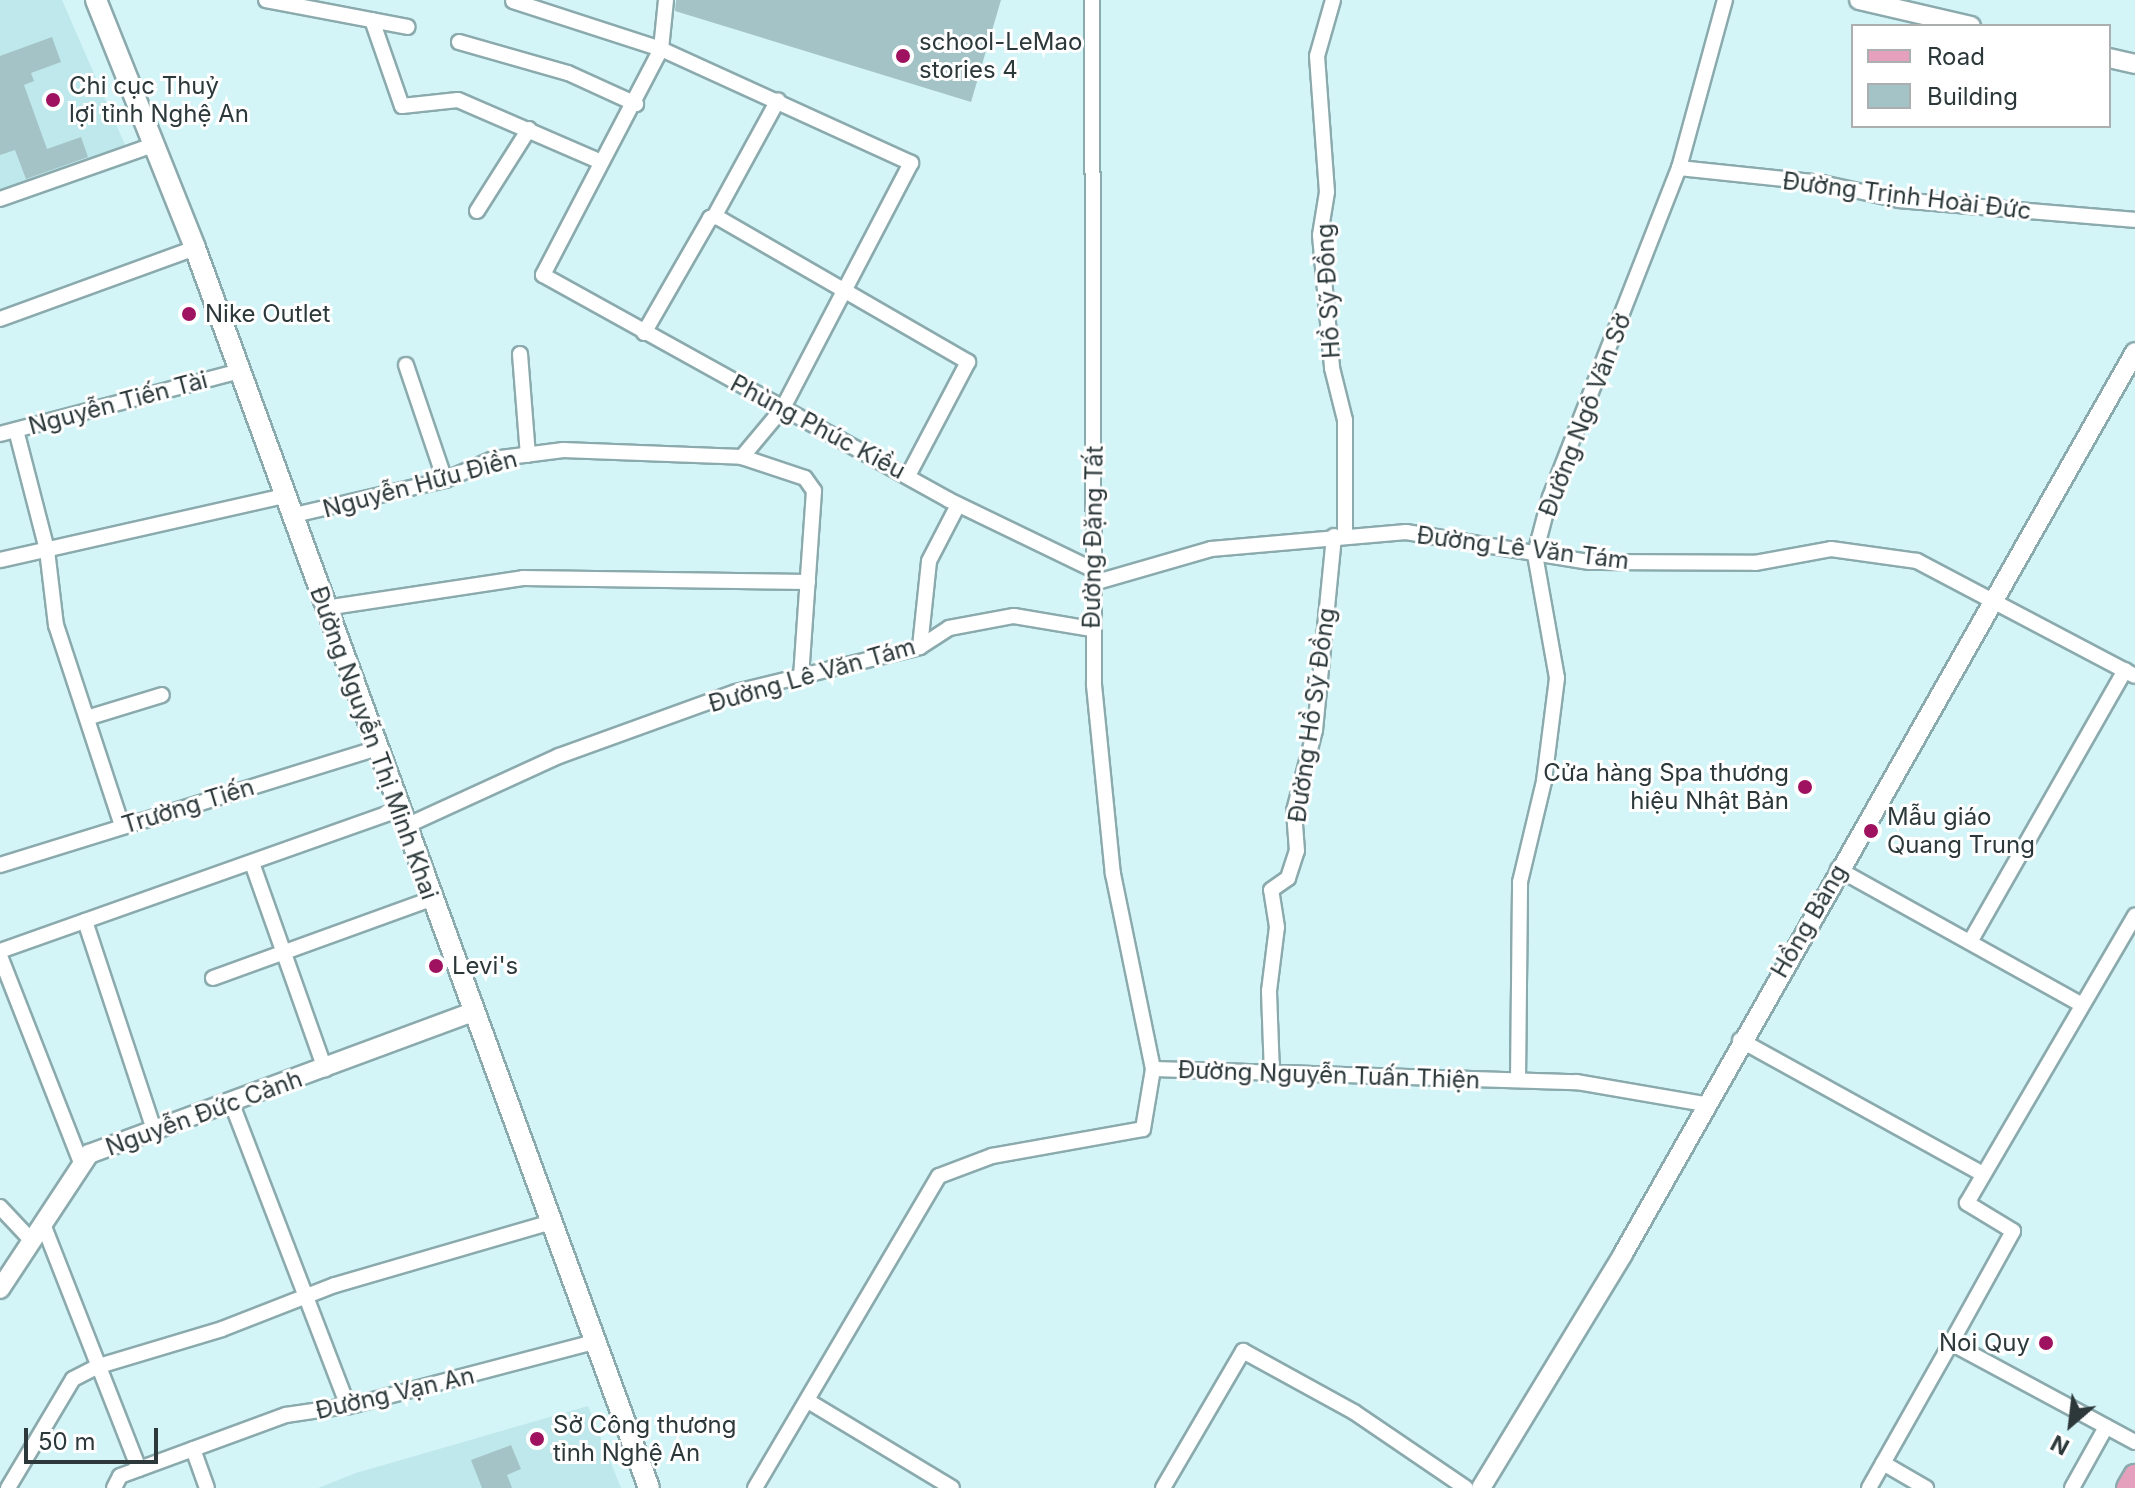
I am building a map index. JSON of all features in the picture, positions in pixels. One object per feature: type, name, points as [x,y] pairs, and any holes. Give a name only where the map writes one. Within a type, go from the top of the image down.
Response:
[{"type":"main road","name":"Đường Nguyễn Thị Minh Khai","points":[[96,0],[195,248],[236,372],[403,818],[470,1013],[649,1488]]},
{"type":"main road","points":[[2128,1488],[2135,1476]]},
{"type":"street","points":[[266,0],[407,27]]},
{"type":"street","points":[[372,20],[402,106],[458,100],[601,162],[636,104],[661,49],[666,0]]},
{"type":"street","name":"Đường Đặng Tất","points":[[1092,0],[1097,577],[1092,629],[1113,874],[1153,1069]]},
{"type":"street","name":"Hồ Sỹ Đồng","points":[[1333,0],[1317,56],[1327,192],[1320,235],[1332,368],[1345,420],[1340,536]]},
{"type":"street","name":"Đường Ngô Văn Sở","points":[[1518,1080],[1520,882],[1544,781],[1557,678],[1535,554],[1550,497],[1679,168],[1725,0]]},
{"type":"street","points":[[1859,0],[1962,24]]},
{"type":"street","points":[[513,1],[661,49],[911,163],[847,293],[783,408],[742,457]]},
{"type":"street","points":[[459,42],[568,73],[636,104]]},
{"type":"street","points":[[2111,58],[2135,64]]},
{"type":"street","points":[[644,333],[714,217],[778,100]]},
{"type":"street","points":[[477,211],[529,129]]},
{"type":"street","points":[[0,199],[153,145]]},
{"type":"street","name":"Phùng Phúc Kiều","points":[[601,162],[543,275],[644,333],[909,474],[958,505],[1097,577]]},
{"type":"street","name":"Đường Trịnh Hoài Đức","points":[[1679,168],[1822,183],[1899,200],[2135,220]]},
{"type":"street","points":[[714,217],[968,362],[909,474]]},
{"type":"street","points":[[0,319],[195,248]]},
{"type":"street","name":"Hồng Bàng","points":[[1481,1488],[1623,1254],[1740,1040],[2135,352]]},
{"type":"street","points":[[520,354],[528,455]]},
{"type":"street","points":[[406,365],[445,480]]},
{"type":"street","name":"Nguyễn Tiến Tài","points":[[0,434],[236,372]]},
{"type":"street","points":[[16,430],[47,550],[56,625],[90,717],[122,826]]},
{"type":"street","name":"Nguyễn Hữu Điền","points":[[290,516],[445,480],[493,459],[528,455],[742,457],[805,478],[814,491],[801,676]]},
{"type":"street","points":[[0,560],[47,550],[101,532],[163,525],[283,496]]},
{"type":"street","points":[[920,647],[926,571],[958,505]]},
{"type":"street","name":"Đường Lê Văn Tám","points":[[1097,577],[1211,549],[1406,532],[1590,562],[1755,563],[1831,549],[1917,561],[1993,597],[2130,673]]},
{"type":"street","name":"Đường Hồ Sỹ Đồng","points":[[1272,1074],[1269,991],[1277,927],[1271,890],[1288,878],[1297,851],[1294,811],[1315,730],[1340,536]]},
{"type":"street","points":[[325,608],[523,578],[808,582]]},
{"type":"street","name":"Đường Lê Văn Tám","points":[[0,954],[252,863],[403,818],[559,756],[736,692],[920,647],[949,628],[1014,616],[1092,629]]},
{"type":"street","points":[[1970,942],[2130,673]]},
{"type":"street","points":[[90,717],[162,695]]},
{"type":"street","name":"Trường Tiến","points":[[0,865],[377,748]]},
{"type":"street","points":[[252,863],[325,1069]]},
{"type":"street","points":[[1838,869],[2082,1005]]},
{"type":"street","points":[[213,978],[431,899]]},
{"type":"street","points":[[1869,1488],[2013,1231],[1967,1203],[2135,915]]},
{"type":"street","points":[[85,921],[155,1133]]},
{"type":"street","points":[[0,954],[82,1165]]},
{"type":"street","name":"Nguyễn Đức Cảnh","points":[[0,1289],[89,1154],[155,1133],[470,1013]]},
{"type":"street","points":[[1740,1040],[1983,1174]]},
{"type":"street","name":"Đường Nguyễn Tuấn Thiện","points":[[755,1488],[939,1176],[992,1156],[1143,1129],[1153,1069],[1577,1082],[1704,1104]]},
{"type":"street","points":[[232,1104],[348,1406]]},
{"type":"street","points":[[0,1207],[32,1241]]},
{"type":"street","points":[[8,1488],[73,1379],[99,1366],[305,1297],[549,1223]]},
{"type":"street","points":[[43,1224],[139,1469]]},
{"type":"street","name":"Đường Vạn An","points":[[114,1488],[120,1476],[286,1415],[348,1406],[594,1342]]},
{"type":"street","points":[[1951,1343],[2135,1442]]},
{"type":"street","points":[[1163,1488],[1243,1351],[1354,1412],[1466,1488]]},
{"type":"street","points":[[808,1401],[952,1488]]},
{"type":"street","points":[[2072,1488],[2106,1427]]},
{"type":"street","points":[[193,1449],[207,1488]]},
{"type":"street","points":[[1883,1463],[1926,1488]]},
{"type":"shaded area","name":"Chi cục Thuỷ lợi tỉnh Nghệ An","points":[[0,0],[62,0],[126,147],[0,194]]},
{"type":"shaded area","name":"Sở Công thương tỉnh Nghệ An","points":[[588,1406],[621,1488],[318,1488],[356,1473]]},
{"type":"building","name":"school-LeMao stories 4","points":[[676,0],[1001,0],[971,102],[675,11]]},
{"type":"building","points":[[52,37],[61,62],[31,73],[34,81],[24,85],[47,149],[81,137],[88,157],[26,179],[15,150],[0,155],[0,56]]},
{"type":"building","points":[[511,1445],[521,1469],[507,1475],[512,1488],[482,1488],[471,1460]]},
{"type":"place","name":"school-LeMao stories 4","points":[[903,56]]},
{"type":"place","name":"Chi cục Thuỷ lợi tỉnh Nghệ An","points":[[53,100]]},
{"type":"place","name":"Nike Outlet","points":[[189,314]]},
{"type":"place","name":"Cửa hàng Spa thương hiệu Nhật Bản","points":[[1805,787]]},
{"type":"place","name":"Mẫu giáo Quang Trung","points":[[1871,831]]},
{"type":"place","name":"Levi's","points":[[436,966]]},
{"type":"place","name":"Noi Quy","points":[[2046,1343]]},
{"type":"place","name":"Sở Công thương tỉnh Nghệ An","points":[[537,1439]]}]
